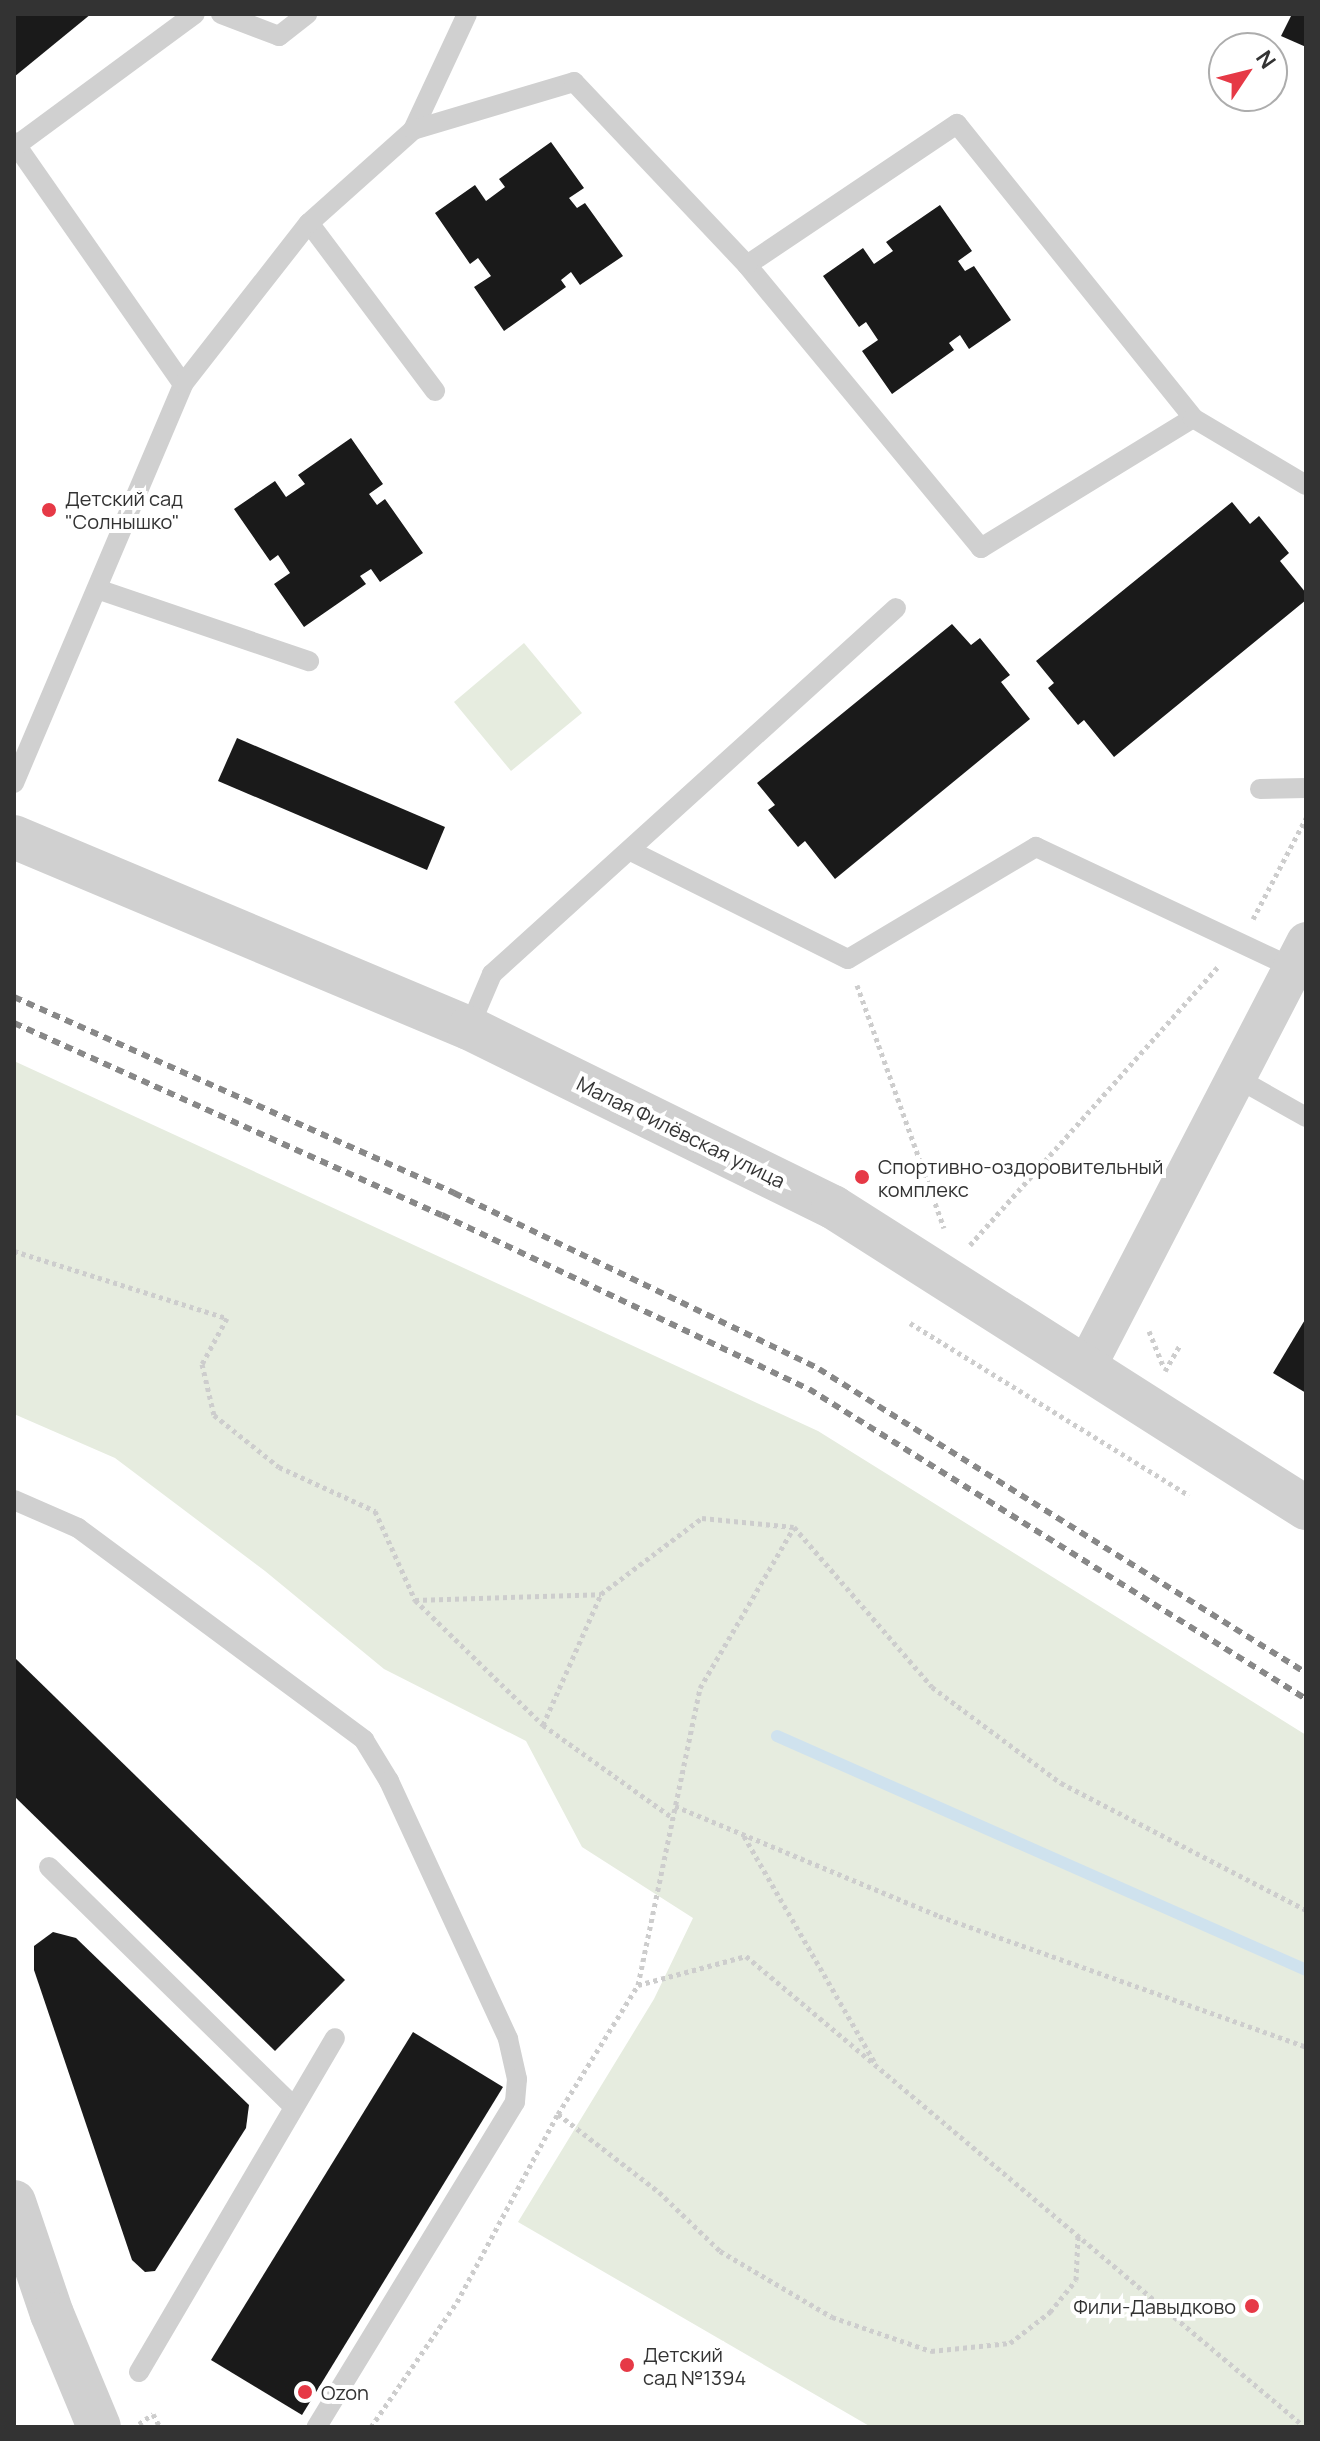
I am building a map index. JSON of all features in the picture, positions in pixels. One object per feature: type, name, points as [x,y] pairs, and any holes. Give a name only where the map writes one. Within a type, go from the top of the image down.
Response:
[{"type":"street","name":"Малая Филёвская улица","points":[[14,837],[469,1028],[833,1207],[1306,1508]]},
{"type":"street","points":[[1085,1369],[1300,955]]},
{"type":"street","points":[[14,2202],[52,2314],[99,2427]]},
{"type":"lane","points":[[183,384],[15,143],[195,14]]},
{"type":"lane","points":[[221,14],[279,36],[307,14]]},
{"type":"lane","points":[[14,783],[183,384],[309,223],[413,130],[467,14]]},
{"type":"lane","points":[[413,130],[574,82],[747,265],[981,548],[1193,418]]},
{"type":"lane","points":[[747,265],[957,124],[1193,418],[1306,485]]},
{"type":"lane","points":[[309,223],[435,391]]},
{"type":"lane","points":[[97,589],[309,661]]},
{"type":"lane","points":[[469,1028],[492,974],[896,608]]},
{"type":"lane","points":[[1260,789],[1306,788]]},
{"type":"lane","points":[[631,851],[848,959],[1036,847],[1240,943],[1300,955]]},
{"type":"lane","points":[[1237,1078],[1306,1117]]},
{"type":"lane","points":[[14,1500],[78,1528],[364,1740],[389,1781],[508,2039],[517,2079],[515,2102],[317,2427]]},
{"type":"lane","points":[[49,1867],[294,2107]]},
{"type":"lane","points":[[139,2372],[335,2038]]},
{"type":"path","points":[[966,1248],[1240,943],[1306,818]]},
{"type":"path","points":[[848,959],[947,1237]]},
{"type":"path","points":[[14,1251],[227,1318],[202,1364],[214,1415],[279,1467],[375,1511],[415,1600],[543,1725],[673,1818]]},
{"type":"path","points":[[910,1323],[1189,1495]]},
{"type":"path","points":[[1165,1371],[1180,1345]]},
{"type":"path","points":[[543,1725],[601,1594],[702,1518],[794,1527],[932,1687],[1061,1783],[1306,1910]]},
{"type":"path","points":[[371,2427],[457,2302],[558,2114],[638,1985],[700,1688],[794,1527]]},
{"type":"path","points":[[415,1600],[601,1594]]},
{"type":"path","points":[[675,1806],[939,1916],[1306,2047]]},
{"type":"path","points":[[744,1835],[878,2067]]},
{"type":"path","points":[[638,1985],[746,1956],[1305,2427]]},
{"type":"path","points":[[558,2114],[659,2192],[720,2251],[832,2317],[931,2351],[1010,2343],[1050,2312],[1076,2280],[1078,2235]]},
{"type":"path","points":[[135,2427],[153,2414],[160,2427]]},
{"type":"shaded area","points":[[524,643],[582,713],[511,771],[454,702]]},
{"type":"shaded area","points":[[14,1061],[818,1431],[1306,1735],[1306,2427],[871,2427],[518,2222],[654,1999],[693,1918],[582,1847],[526,1741],[384,1669],[265,1571],[115,1458],[14,1414]]},
{"type":"building","points":[[14,14],[91,14],[14,77]]},
{"type":"building","points":[[1292,14],[1306,14],[1306,47],[1288,39],[1288,32],[1283,32]]},
{"type":"building","points":[[551,142],[584,188],[569,198],[577,208],[585,203],[623,256],[580,285],[571,272],[561,280],[566,287],[504,331],[474,287],[491,276],[478,258],[470,264],[435,213],[475,185],[486,201],[505,187],[499,179]]},
{"type":"building","points":[[940,205],[972,251],[958,261],[965,271],[974,266],[1011,320],[969,349],[960,335],[949,343],[954,350],[892,394],[862,351],[878,340],[866,322],[859,327],[823,276],[863,248],[874,264],[893,251],[886,242]]},
{"type":"building","points":[[351,438],[383,484],[369,494],[377,505],[385,499],[423,553],[380,582],[371,569],[360,576],[366,584],[304,627],[274,584],[290,573],[278,555],[270,561],[234,509],[275,481],[286,497],[305,484],[298,475]]},
{"type":"building","points":[[1232,502],[1250,524],[1259,516],[1289,553],[1280,561],[1306,593],[1306,600],[1114,757],[1084,720],[1078,725],[1048,688],[1054,683],[1036,661]]},
{"type":"building","points":[[952,624],[971,645],[980,638],[1010,675],[1001,682],[1030,719],[835,879],[805,841],[798,847],[768,810],[775,805],[757,783]]},
{"type":"building","points":[[237,738],[445,827],[427,870],[218,781]]},
{"type":"building","points":[[1306,1318],[1306,1393],[1273,1373]]},
{"type":"building","points":[[14,1657],[345,1980],[275,2051],[14,1796]]},
{"type":"building","points":[[53,1932],[76,1938],[249,2105],[246,2128],[155,2271],[145,2272],[132,2260],[34,1970],[34,1946]]},
{"type":"building","points":[[413,2032],[503,2087],[302,2415],[211,2360]]},
{"type":"waterway","points":[[777,1736],[1306,1970]]},
{"type":"railway","points":[[14,997],[454,1193],[819,1369],[1306,1673]]},
{"type":"railway","points":[[14,1023],[442,1215],[809,1389],[1306,1699]]},
{"type":"place","name":"Детский сад \"Солнышко\"","points":[[49,510]]},
{"type":"place","name":"Спортивно-оздоровительный комплекс","points":[[862,1177]]},
{"type":"place","name":"Фили-Давыдково","points":[[1252,2306]]},
{"type":"place","name":"Детский сад №1394","points":[[627,2365]]},
{"type":"place","name":"Ozon","points":[[305,2392]]}]
